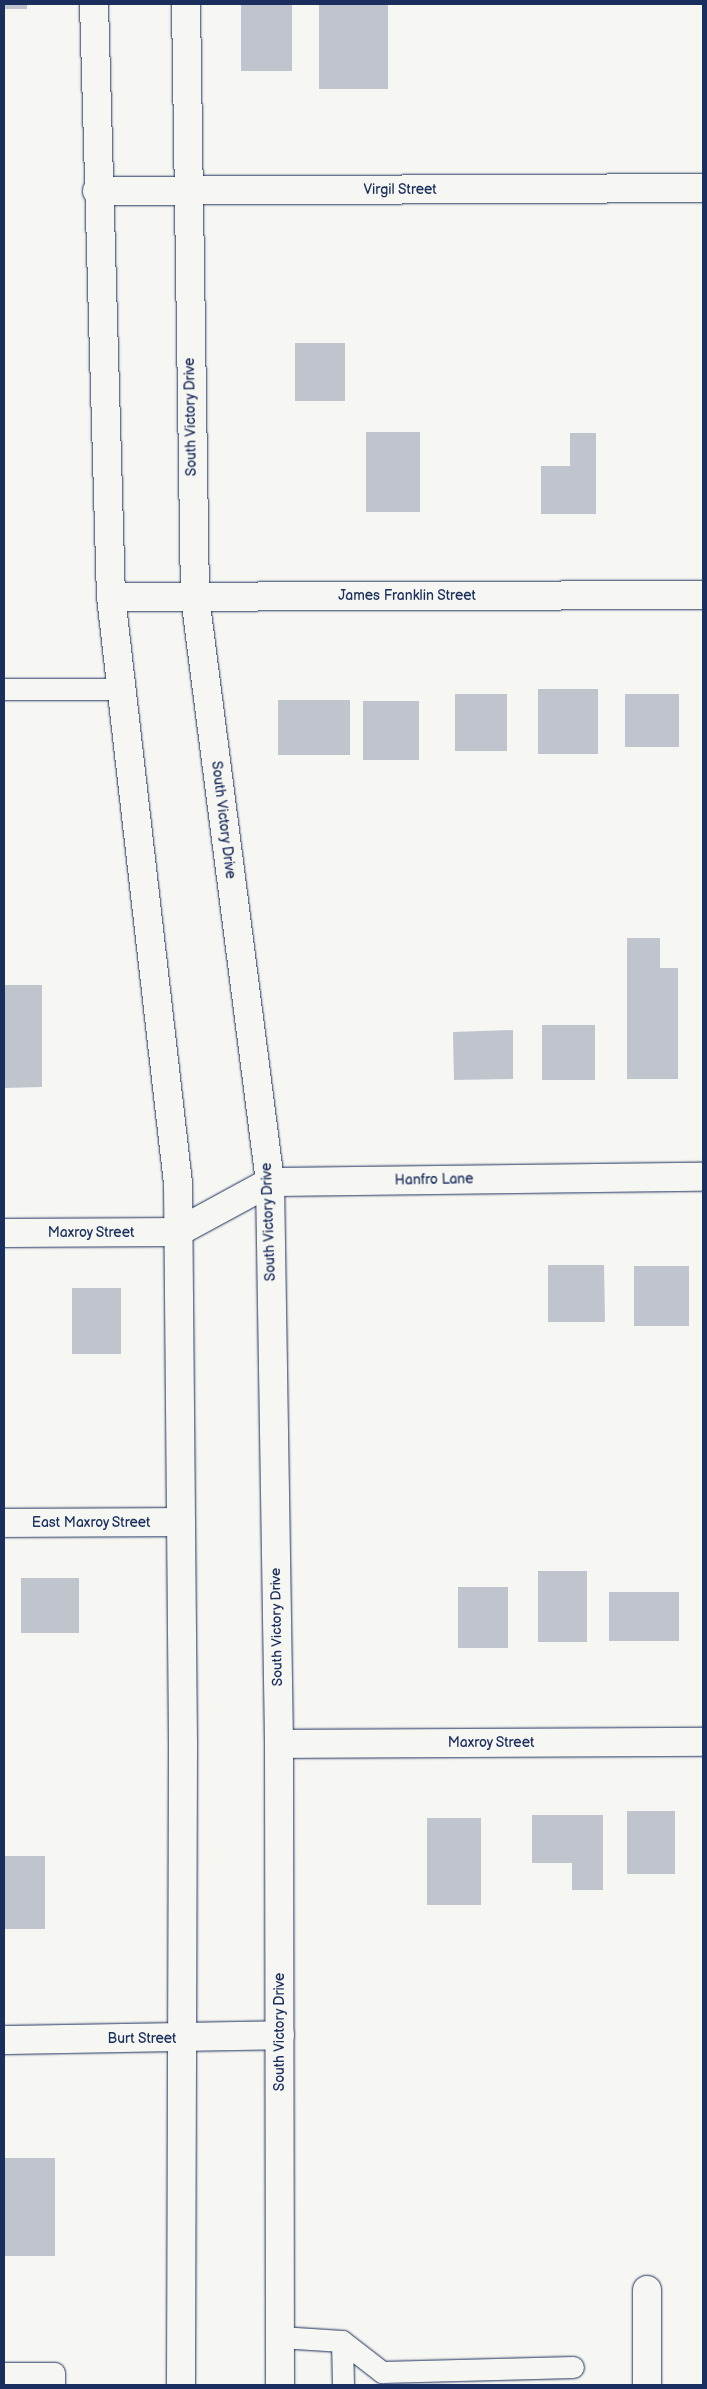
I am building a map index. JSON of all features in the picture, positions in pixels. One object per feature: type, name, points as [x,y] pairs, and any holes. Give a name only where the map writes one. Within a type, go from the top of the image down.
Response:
[{"type":"main road","points":[[94,4],[111,596],[178,1183],[178,1522],[183,1745],[180,2039],[181,2385]]},
{"type":"main road","name":"South Victory Drive","points":[[186,4],[186,190],[194,596],[270,1182],[279,1744],[280,2385]]},
{"type":"main road","name":"Virgil Street","points":[[98,191],[703,188]]},
{"type":"main road","name":"James Franklin Street","points":[[111,596],[703,594]]},
{"type":"main road","name":"Hanfro Lane","points":[[178,1232],[270,1182],[703,1177]]},
{"type":"main road","name":"Maxroy Street","points":[[4,1233],[178,1232]]},
{"type":"main road","name":"East Maxroy Street","points":[[4,1523],[178,1522]]},
{"type":"main road","name":"Maxroy Street","points":[[279,1744],[703,1742]]},
{"type":"main road","name":"Burt Street","points":[[4,2040],[180,2039],[280,2035]]},
{"type":"main road","points":[[647,2290],[647,2385]]},
{"type":"lane","points":[[4,689],[122,689]]},
{"type":"lane","points":[[280,2337],[342,2341],[382,2372],[433,2378],[573,2367]]},
{"type":"lane","points":[[342,2341],[343,2385]]},
{"type":"lane","points":[[4,2373],[54,2373],[54,2385]]},
{"type":"building","points":[[4,4],[27,4],[27,9],[4,9]]},
{"type":"building","points":[[241,4],[292,4],[292,71],[241,71]]},
{"type":"building","points":[[319,4],[388,4],[388,89],[319,89]]},
{"type":"building","points":[[295,343],[345,343],[345,401],[295,401]]},
{"type":"building","points":[[366,432],[420,432],[420,512],[366,512]]},
{"type":"building","points":[[570,433],[596,433],[596,514],[541,514],[541,466],[570,466]]},
{"type":"building","points":[[538,689],[598,689],[598,754],[538,754]]},
{"type":"building","points":[[455,694],[507,694],[507,751],[455,751]]},
{"type":"building","points":[[625,694],[679,694],[679,747],[625,747]]},
{"type":"building","points":[[278,700],[350,700],[350,755],[278,755]]},
{"type":"building","points":[[363,701],[419,701],[419,760],[363,760]]},
{"type":"building","points":[[627,938],[660,938],[660,968],[678,968],[678,1079],[627,1079]]},
{"type":"building","points":[[4,985],[42,985],[42,1087],[4,1088]]},
{"type":"building","points":[[542,1025],[595,1025],[595,1080],[542,1080]]},
{"type":"building","points":[[513,1030],[513,1079],[454,1080],[453,1032]]},
{"type":"building","points":[[548,1265],[604,1265],[605,1322],[548,1322]]},
{"type":"building","points":[[634,1266],[689,1266],[689,1326],[634,1326]]},
{"type":"building","points":[[72,1288],[121,1288],[121,1354],[72,1354]]},
{"type":"building","points":[[538,1571],[587,1571],[587,1642],[538,1642]]},
{"type":"building","points":[[21,1578],[79,1578],[79,1633],[21,1633]]},
{"type":"building","points":[[458,1587],[508,1587],[508,1648],[458,1648]]},
{"type":"building","points":[[609,1592],[679,1592],[679,1641],[609,1641]]},
{"type":"building","points":[[627,1811],[675,1811],[675,1874],[627,1874]]},
{"type":"building","points":[[532,1815],[603,1815],[603,1890],[572,1890],[572,1863],[532,1863]]},
{"type":"building","points":[[427,1818],[481,1818],[481,1905],[427,1905]]},
{"type":"building","points":[[4,1856],[45,1856],[45,1929],[4,1929]]},
{"type":"building","points":[[4,2158],[55,2158],[55,2256],[4,2256]]}]
